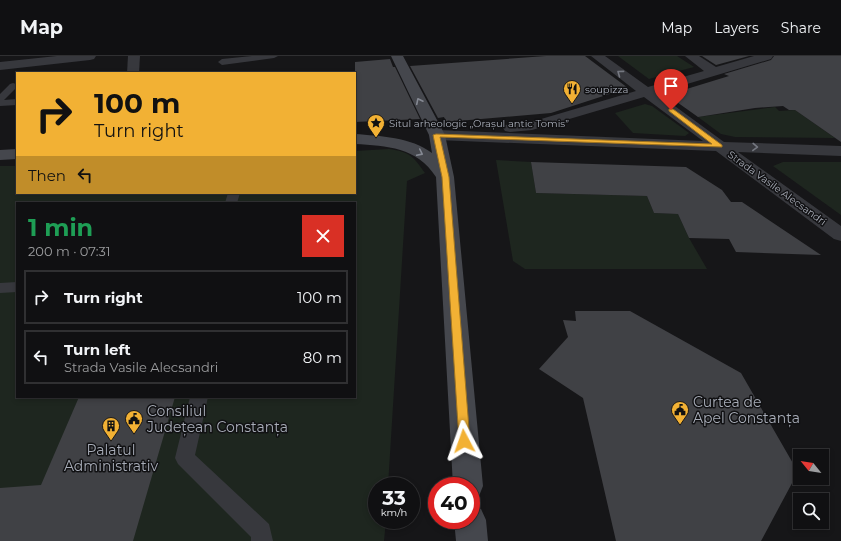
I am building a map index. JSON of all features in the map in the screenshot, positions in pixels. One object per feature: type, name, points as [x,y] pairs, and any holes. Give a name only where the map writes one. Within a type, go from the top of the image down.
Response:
[{"type":"street","points":[[0,66],[90,56]]},
{"type":"street","points":[[133,72],[134,56]]},
{"type":"street","points":[[397,56],[436,135],[445,177],[467,477]]},
{"type":"street","name":"Strada Vasile Alecsandri","points":[[597,56],[841,235]]},
{"type":"street","points":[[690,56],[714,72]]},
{"type":"street","points":[[356,139],[436,135],[532,126],[767,56]]},
{"type":"street","points":[[436,135],[841,151]]},
{"type":"street","points":[[356,139],[395,144],[423,154],[433,160],[445,177]]},
{"type":"street","points":[[0,155],[16,154]]},
{"type":"street","points":[[471,529],[472,541]]},
{"type":"lane","points":[[222,62],[274,56]]},
{"type":"lane","points":[[0,99],[13,86]]},
{"type":"lane","points":[[0,103],[16,102]]},
{"type":"lane","points":[[0,288],[16,286]]},
{"type":"lane","points":[[199,398],[184,458],[261,532],[262,541]]},
{"type":"shaded area","points":[[618,56],[677,56],[694,67],[649,79]]},
{"type":"shaded area","points":[[645,104],[652,106],[689,133],[685,136],[633,133],[615,113]]},
{"type":"shaded area","points":[[775,107],[779,111],[795,110],[835,138],[735,137],[721,134],[698,117]]},
{"type":"shaded area","points":[[389,149],[406,153],[417,162],[425,173],[407,181],[389,477],[368,477],[368,529],[385,529],[384,541],[0,541],[0,166],[16,166],[16,194],[356,194],[356,151]]},
{"type":"shaded area","points":[[496,160],[531,162],[536,193],[647,196],[654,213],[678,214],[689,238],[707,269],[525,269],[513,261]]},
{"type":"shaded area","points":[[783,162],[841,162],[841,215],[773,166]]},
{"type":"building","points":[[546,56],[585,56],[628,88],[551,113],[446,122],[444,117],[438,118],[410,66]]},
{"type":"building","points":[[702,56],[749,56],[716,65]]},
{"type":"building","points":[[774,56],[841,56],[841,142],[795,110],[789,110],[783,106],[755,108],[698,117],[667,95],[729,76],[724,74],[771,60]]},
{"type":"building","points":[[390,59],[420,119],[356,122],[355,62]]},
{"type":"building","points":[[531,162],[686,167],[722,190],[731,202],[742,202],[821,255],[736,252],[729,239],[689,238],[678,214],[654,213],[647,196],[536,193]]},
{"type":"building","name":"Curtea de Apel Constanța","points":[[575,311],[630,311],[741,373],[793,463],[793,481],[761,541],[616,541],[583,398],[539,369],[568,337],[563,320],[576,321]]},
{"type":"building","name":"Palatul Administrativ","points":[[79,398],[175,398],[133,541],[0,541],[0,488],[41,485]]},
{"type":"place","name":"soupizza","points":[[572,104]]},
{"type":"place","name":"Situl arheologic „Orașul antic Tomis”","points":[[376,138]]},
{"type":"place","name":"Curtea de Apel Constanța","points":[[680,425]]},
{"type":"place","name":"Consiliul Județean Constanța","points":[[134,434]]},
{"type":"place","name":"Palatul Administrativ","points":[[111,441]]},
{"type":"route","points":[[464,441],[445,177],[436,135],[719,146],[671,110]]}]
